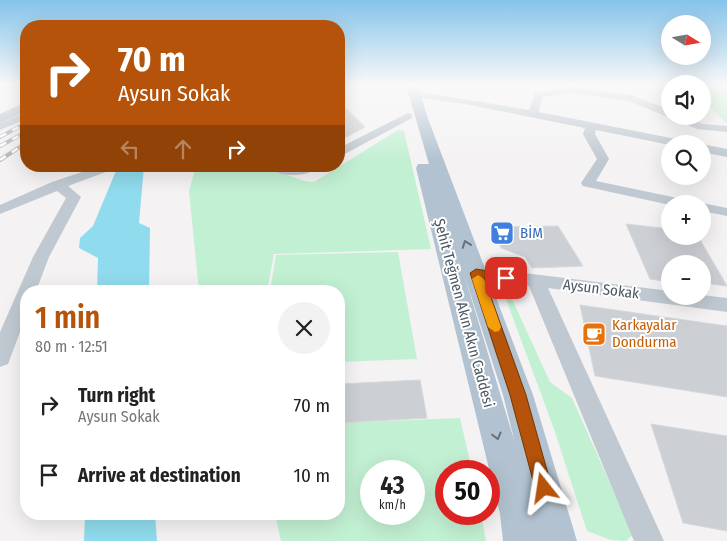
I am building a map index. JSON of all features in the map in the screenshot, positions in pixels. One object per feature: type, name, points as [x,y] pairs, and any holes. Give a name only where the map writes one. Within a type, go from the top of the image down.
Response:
[{"type":"main road","points":[[0,119],[18,110]]},
{"type":"main road","name":"Şehit Teğmen Akın Akın Caddesi","points":[[413,110],[450,259],[518,514],[522,541]]},
{"type":"main road","name":"Şehit Teğmen Akın Akın Caddesi","points":[[417,110],[518,395],[558,541]]},
{"type":"street","points":[[345,148],[391,110]]},
{"type":"street","points":[[513,110],[661,140]]},
{"type":"street","points":[[0,127],[20,118]]},
{"type":"street","points":[[592,125],[589,134],[604,159],[588,183],[661,198]]},
{"type":"street","points":[[696,125],[727,129]]},
{"type":"street","points":[[711,150],[727,153]]},
{"type":"street","points":[[0,210],[93,172]]},
{"type":"street","points":[[29,285],[41,257],[74,197],[57,186]]},
{"type":"street","points":[[711,209],[727,212]]},
{"type":"street","name":"Aysun Sokak","points":[[476,273],[727,304]]},
{"type":"street","points":[[536,281],[649,541]]},
{"type":"street","points":[[0,358],[20,307]]},
{"type":"green space","points":[[713,110],[727,110],[727,124]]},
{"type":"green space","points":[[398,130],[404,131],[431,249],[274,254],[268,285],[198,285],[189,191],[194,172],[280,172],[304,181],[314,182],[330,172],[345,172],[345,163]]},
{"type":"green space","points":[[398,252],[417,359],[345,362],[345,285],[271,285],[276,255]]},
{"type":"green space","points":[[506,299],[512,299],[550,382],[572,398],[633,535],[626,541],[611,540],[587,531],[554,429]]},
{"type":"green space","points":[[460,418],[470,460],[435,460],[435,525],[483,525],[486,541],[281,541],[276,520],[345,520],[345,423]]},
{"type":"water","points":[[116,172],[143,172],[139,223],[150,228],[149,285],[97,285],[98,258],[79,248],[80,238],[93,226]]},
{"type":"water","points":[[85,520],[155,520],[157,541],[84,541]]},
{"type":"building","points":[[345,110],[348,110],[365,127],[345,138]]},
{"type":"building","points":[[626,224],[661,228],[661,245],[703,245],[709,255],[661,255],[661,281],[650,279]]},
{"type":"building","points":[[558,226],[583,266],[532,268],[525,257],[501,248],[493,227]]},
{"type":"building","points":[[711,258],[727,286],[711,284]]},
{"type":"building","points":[[580,305],[727,326],[727,397],[595,376]]},
{"type":"building","points":[[420,380],[427,418],[345,423],[345,384]]},
{"type":"building","points":[[651,424],[727,436],[727,531],[683,523]]},
{"type":"railway","points":[[0,137],[20,126]]},
{"type":"railway","points":[[0,146],[20,135]]},
{"type":"railway","points":[[0,160],[20,147]]},
{"type":"slow traffic","points":[[478,279],[495,327]]},
{"type":"place","name":"BİM","points":[[502,233]]},
{"type":"place","name":"Karkayalar Dondurma","points":[[594,334]]},
{"type":"route","points":[[506,278],[476,273],[518,395],[544,488]]}]
